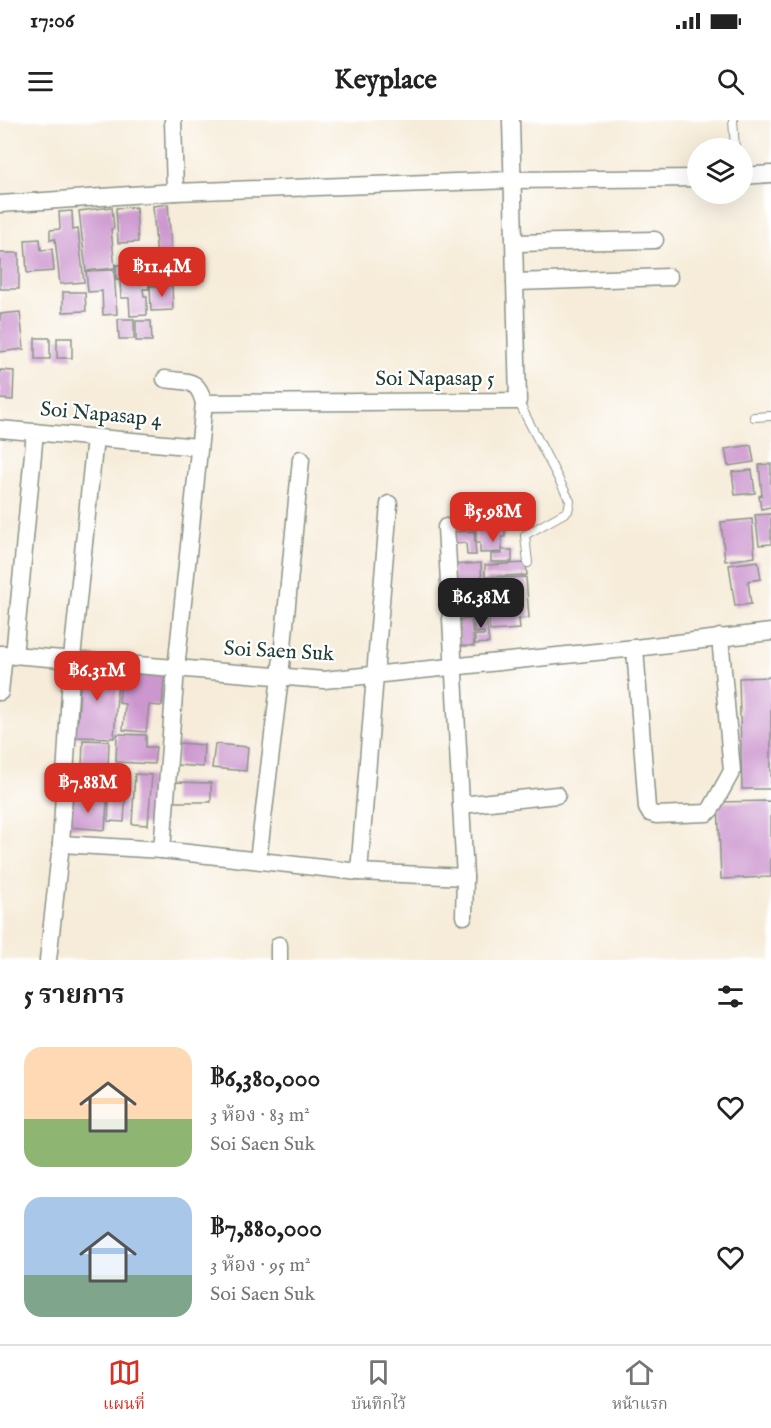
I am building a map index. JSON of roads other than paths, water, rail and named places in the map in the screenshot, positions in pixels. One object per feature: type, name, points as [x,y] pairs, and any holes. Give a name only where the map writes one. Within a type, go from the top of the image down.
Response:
[{"type":"street","points":[[172,120],[175,192]]},
{"type":"street","name":"Soi Napasap 5","points":[[204,403],[518,401],[511,120]]},
{"type":"street","points":[[753,175],[771,174]]},
{"type":"street","points":[[0,204],[175,192],[512,180],[687,178]]},
{"type":"street","points":[[515,243],[655,240]]},
{"type":"street","points":[[515,282],[669,277]]},
{"type":"street","points":[[162,850],[176,669],[204,403],[200,389],[194,383],[165,380]]},
{"type":"street","name":"Soi Napasap 4","points":[[0,429],[198,447]]},
{"type":"street","points":[[0,692],[35,432]]},
{"type":"street","points":[[48,960],[61,844],[72,658],[95,438]]},
{"type":"street","points":[[258,860],[280,677],[301,459]]},
{"type":"street","points":[[359,872],[389,504]]},
{"type":"street","points":[[446,527],[465,877],[464,916]]},
{"type":"street","name":"Soi Saen Suk","points":[[6,654],[324,680],[771,632]]},
{"type":"street","points":[[635,648],[647,808],[650,813],[656,815],[707,813],[732,771],[720,637]]},
{"type":"street","points":[[461,805],[557,795]]},
{"type":"street","points":[[61,844],[162,850],[359,872],[465,877]]},
{"type":"lane","points":[[733,120],[734,138]]},
{"type":"lane","points":[[518,401],[570,501],[568,511],[525,535],[528,562]]},
{"type":"lane","points":[[754,417],[771,416]]}]
